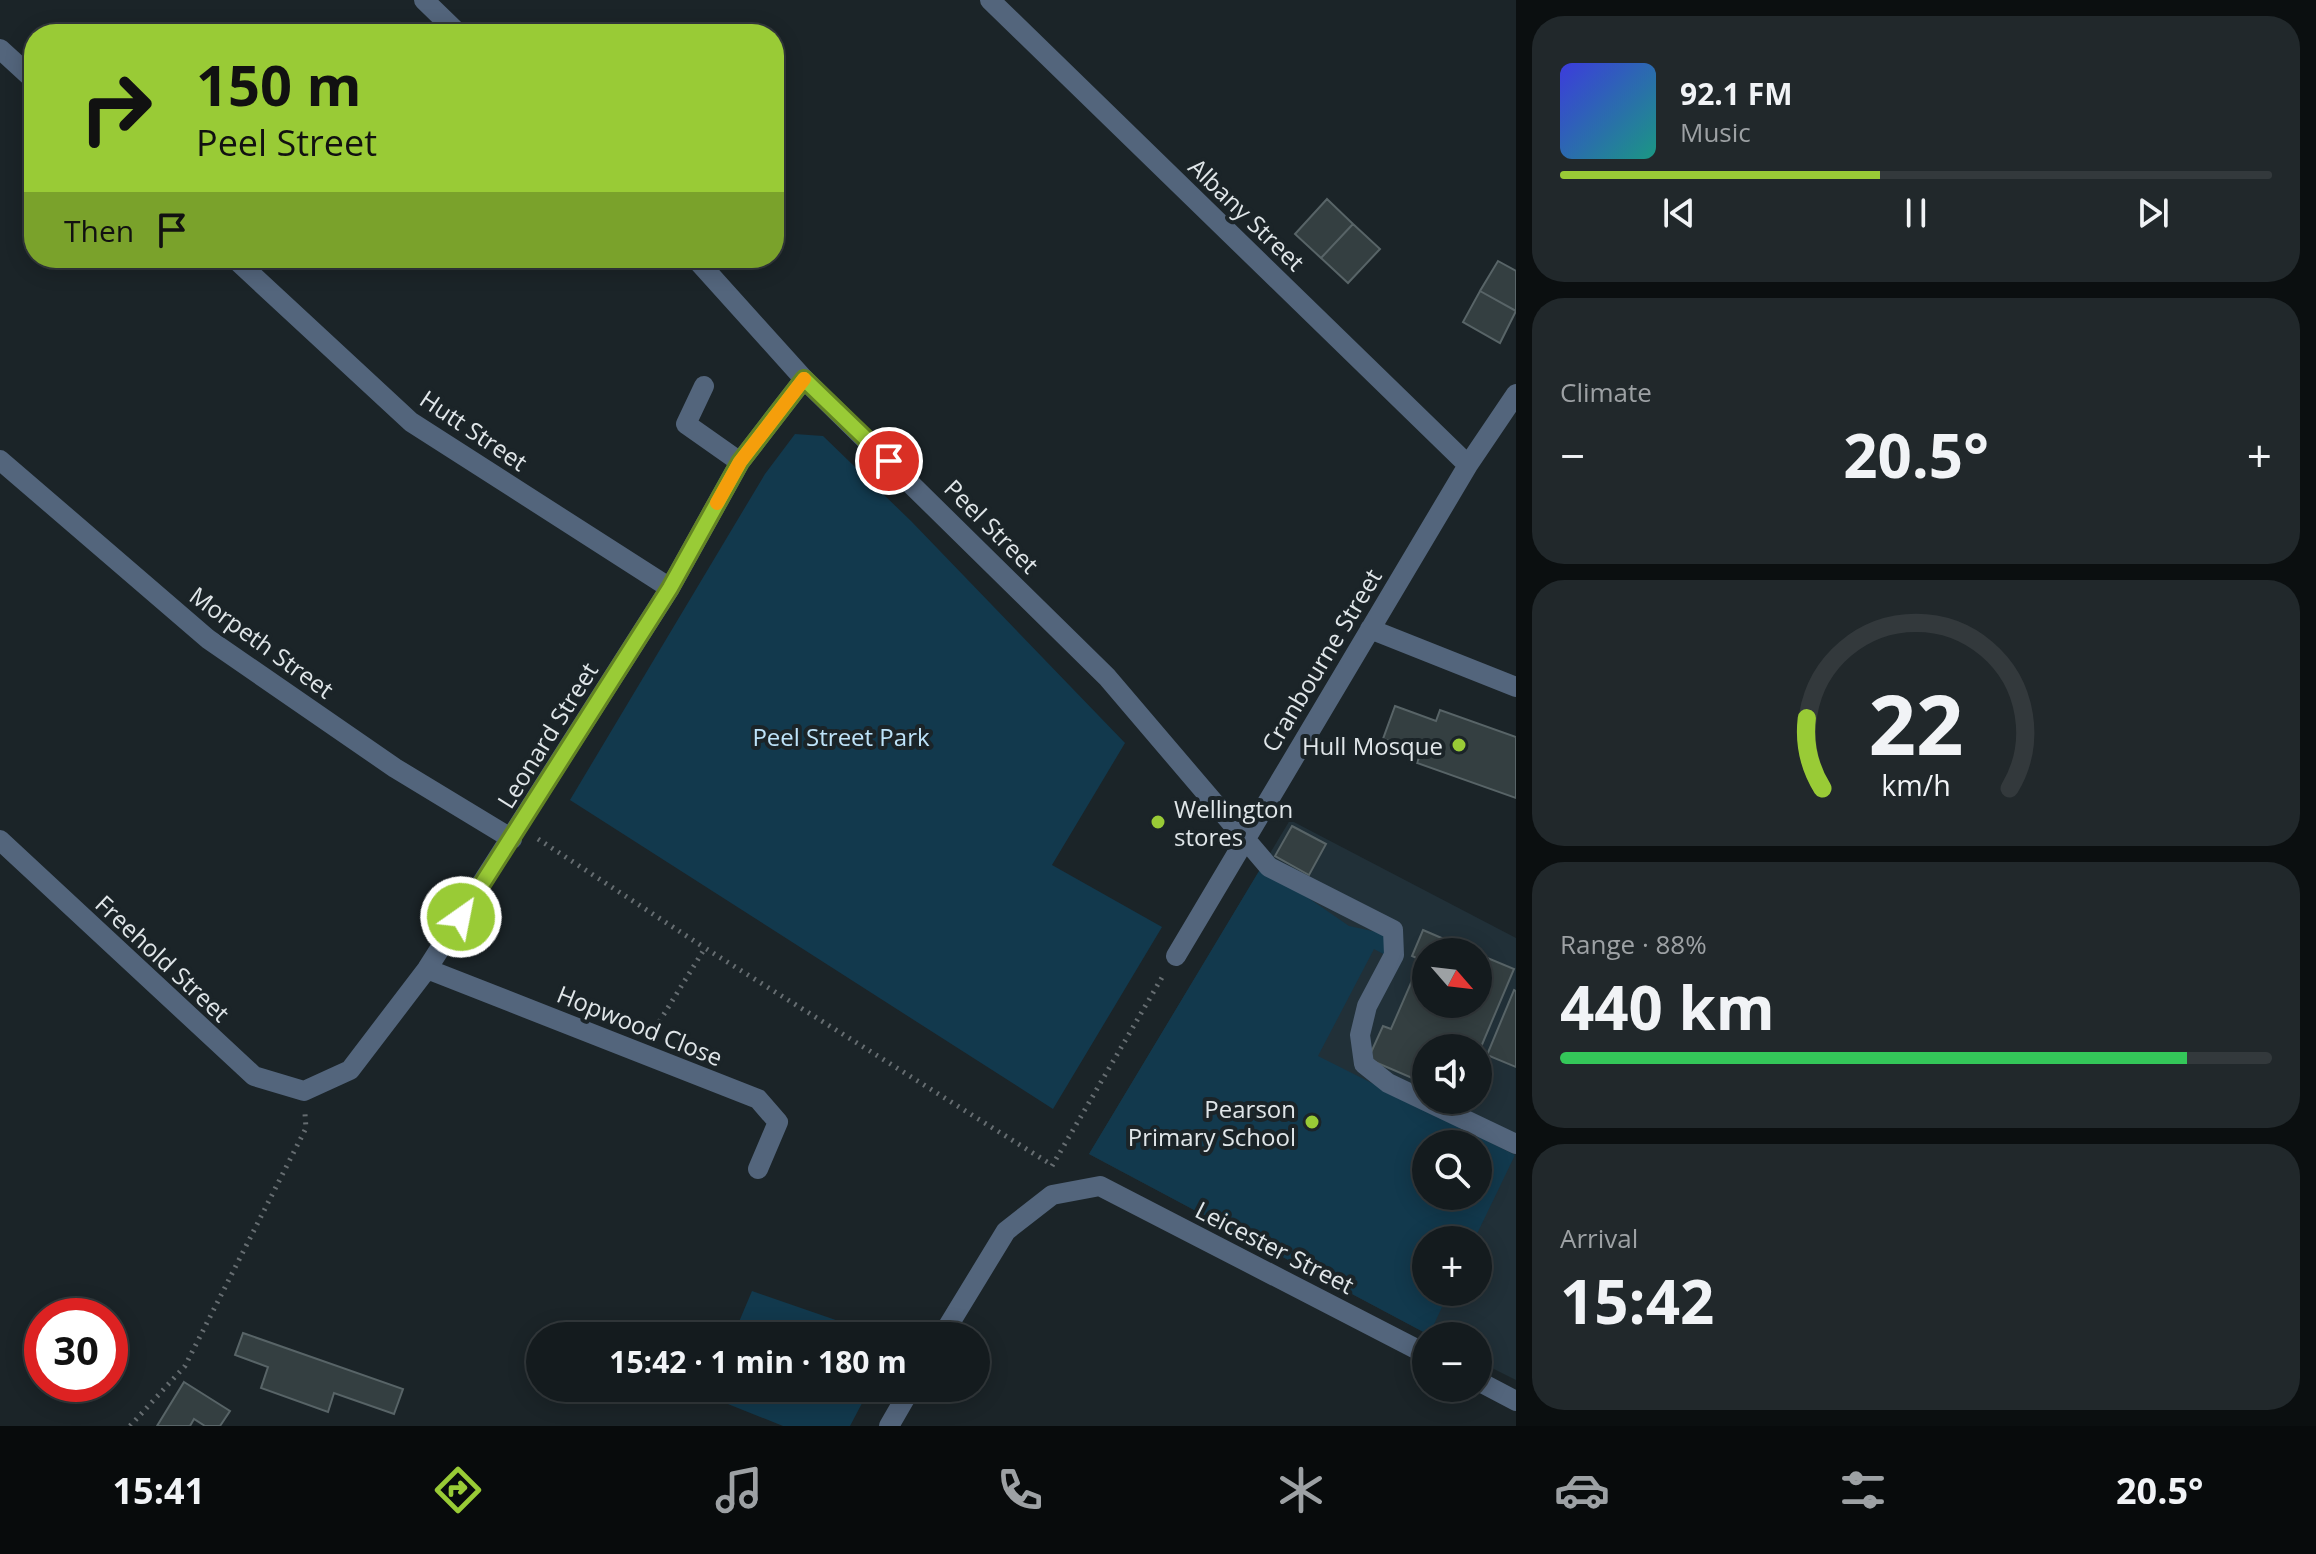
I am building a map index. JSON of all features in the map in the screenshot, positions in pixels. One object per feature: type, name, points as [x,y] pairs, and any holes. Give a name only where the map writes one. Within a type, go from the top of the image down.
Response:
[{"type":"street","points":[[424,0],[449,24]]},
{"type":"street","name":"Albany Street","points":[[990,0],[1468,465]]},
{"type":"street","points":[[0,49],[24,71]]},
{"type":"street","name":"Hutt Street","points":[[245,268],[411,422],[670,588]]},
{"type":"street","name":"Peel Street","points":[[704,268],[804,379],[1107,677],[1269,867],[1393,930],[1394,955],[1367,1006],[1360,1035],[1364,1064],[1388,1083],[1516,1144]]},
{"type":"street","name":"Leonard Street","points":[[304,1091],[350,1070],[427,969],[670,588],[740,462],[804,379]]},
{"type":"street","points":[[704,386],[686,424],[740,462]]},
{"type":"street","name":"Cranbourne Street","points":[[1176,956],[1468,465],[1516,394]]},
{"type":"street","name":"Morpeth Street","points":[[0,460],[208,639],[395,768],[516,833]]},
{"type":"street","points":[[1370,629],[1516,687]]},
{"type":"street","name":"Freehold Street","points":[[0,840],[254,1076],[304,1091]]},
{"type":"street","name":"Hopwood Close","points":[[427,969],[758,1099],[778,1122],[758,1169]]},
{"type":"street","name":"Leicester Street","points":[[1052,1195],[1100,1186],[1412,1347]]},
{"type":"street","points":[[951,1322],[1006,1231],[1052,1195]]},
{"type":"street","points":[[1492,1388],[1516,1401]]},
{"type":"street","points":[[889,1426],[903,1402]]},
{"type":"path","points":[[516,833],[1052,1165]]},
{"type":"path","points":[[640,1053],[705,948]]},
{"type":"path","points":[[1052,1195],[1052,1165],[1176,956]]},
{"type":"path","points":[[130,1426],[185,1366],[306,1128],[304,1091]]},
{"type":"shaded area","name":"Pearson Primary School","points":[[1290,820],[1516,938],[1516,1380],[1492,1368],[1492,1322],[1412,1322],[1412,1326],[1089,1154]]},
{"type":"green space","name":"Peel Street Park","points":[[795,434],[823,436],[911,521],[1125,743],[1052,865],[1162,927],[1053,1109],[570,800],[765,474]]},
{"type":"green space","name":"Pearson Primary School","points":[[1262,866],[1349,926],[1386,934],[1391,958],[1374,949],[1318,1056],[1412,1103],[1412,1114],[1433,1114],[1465,1130],[1412,1130],[1412,1210],[1488,1210],[1481,1226],[1412,1226],[1412,1306],[1442,1306],[1435,1322],[1412,1322],[1412,1326],[1089,1154]]},
{"type":"green space","name":"Pearson Primary School","points":[[1492,1143],[1515,1155],[1492,1203]]},
{"type":"green space","points":[[752,1291],[842,1322],[739,1322]]},
{"type":"green space","points":[[723,1402],[863,1402],[850,1426],[783,1426]]},
{"type":"building","points":[[1327,199],[1353,224],[1321,258],[1295,234]]},
{"type":"building","points":[[1353,224],[1380,249],[1348,283],[1321,258]]},
{"type":"building","points":[[1498,261],[1516,271],[1516,311],[1480,291]]},
{"type":"building","points":[[1480,291],[1516,311],[1500,343],[1463,322]]},
{"type":"building","name":"Hull Mosque","points":[[1395,706],[1436,721],[1440,710],[1516,737],[1516,798],[1417,763],[1421,752],[1383,739]]},
{"type":"building","points":[[1292,826],[1326,844],[1309,875],[1275,856]]},
{"type":"building","points":[[1423,930],[1442,938],[1420,938]]},
{"type":"building","points":[[1492,960],[1514,969],[1486,1034],[1412,1034],[1412,1078],[1368,1059],[1383,1026],[1391,1029],[1412,981],[1412,1018],[1492,1018]]},
{"type":"building","points":[[1514,990],[1516,1067],[1492,1057],[1492,1043]]},
{"type":"building","points":[[243,1333],[403,1389],[394,1414],[334,1393],[328,1412],[261,1388],[268,1367],[235,1355]]},
{"type":"building","points":[[184,1382],[230,1411],[220,1426],[205,1426],[194,1419],[190,1426],[157,1426]]},
{"type":"slow traffic","points":[[717,503],[740,462],[804,379]]},
{"type":"place","name":"Hull Mosque","points":[[1459,745]]},
{"type":"place","name":"Wellington stores","points":[[1158,822]]},
{"type":"place","name":"Pearson Primary School","points":[[1312,1122]]},
{"type":"route","points":[[461,917],[670,588],[740,462],[804,379],[889,461]]}]
